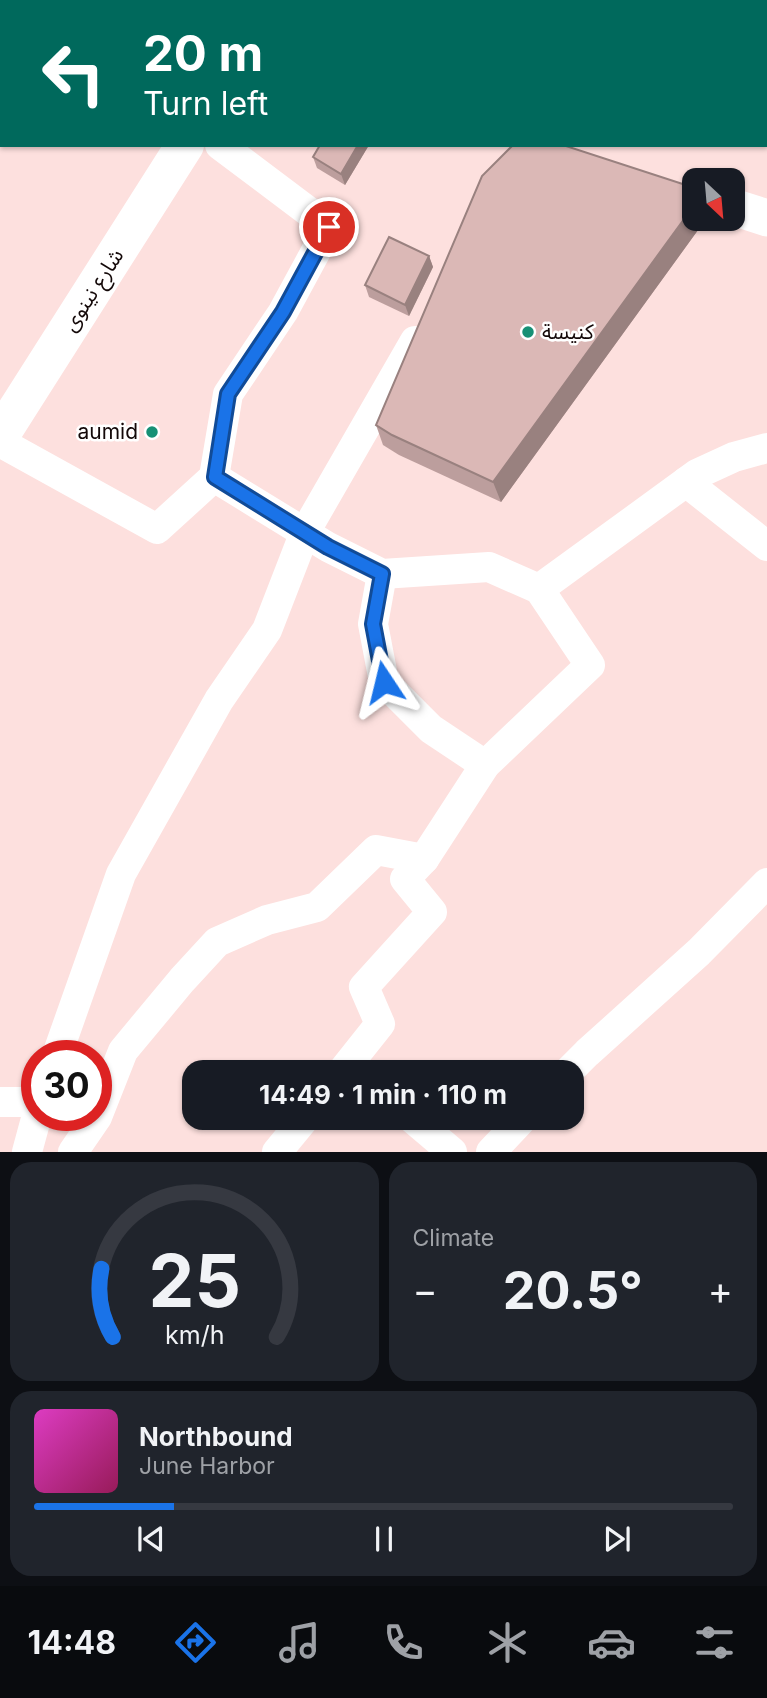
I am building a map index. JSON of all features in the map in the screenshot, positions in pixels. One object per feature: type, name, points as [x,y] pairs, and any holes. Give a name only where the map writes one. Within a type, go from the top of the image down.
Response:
[{"type":"main road","name":"شارع نينوى","points":[[0,436],[184,147]]},
{"type":"street","points":[[0,442],[157,529],[215,477],[228,394],[283,312],[329,227],[223,147]]},
{"type":"street","points":[[746,211],[767,218]]},
{"type":"street","points":[[62,1040],[121,874],[219,700],[267,630],[305,532],[404,364],[427,318]]},
{"type":"street","points":[[539,589],[697,474],[734,457],[767,448]]},
{"type":"street","points":[[215,477],[328,547],[382,574],[489,567],[539,589],[590,665],[485,765],[424,859],[405,879],[432,912],[364,987],[380,1024],[356,1060]]},
{"type":"street","points":[[686,482],[767,546]]},
{"type":"street","points":[[382,574],[373,624],[384,682],[430,729],[485,765]]},
{"type":"street","points":[[73,1152],[97,1117],[123,1051],[217,942],[267,920],[317,907],[376,850],[424,859]]},
{"type":"street","points":[[580,1060],[699,952],[767,883]]},
{"type":"street","points":[[0,1102],[21,1102]]},
{"type":"street","points":[[277,1152],[295,1130]]},
{"type":"street","points":[[426,1130],[452,1152]]},
{"type":"street","points":[[491,1152],[512,1130]]},
{"type":"street","points":[[27,1152],[33,1131]]},
{"type":"building","points":[[319,147],[357,147],[341,174],[313,157]]},
{"type":"building","name":"كنيسة","points":[[511,147],[569,147],[682,184],[682,222],[493,482],[376,425],[482,176]]},
{"type":"building","points":[[389,237],[429,256],[405,305],[365,285]]},
{"type":"place","name":"كنيسة","points":[[528,332]]},
{"type":"place","name":"aumid","points":[[152,432]]},
{"type":"route","points":[[329,227],[283,312],[228,394],[215,477],[328,547],[382,574],[373,624],[384,682]]}]
